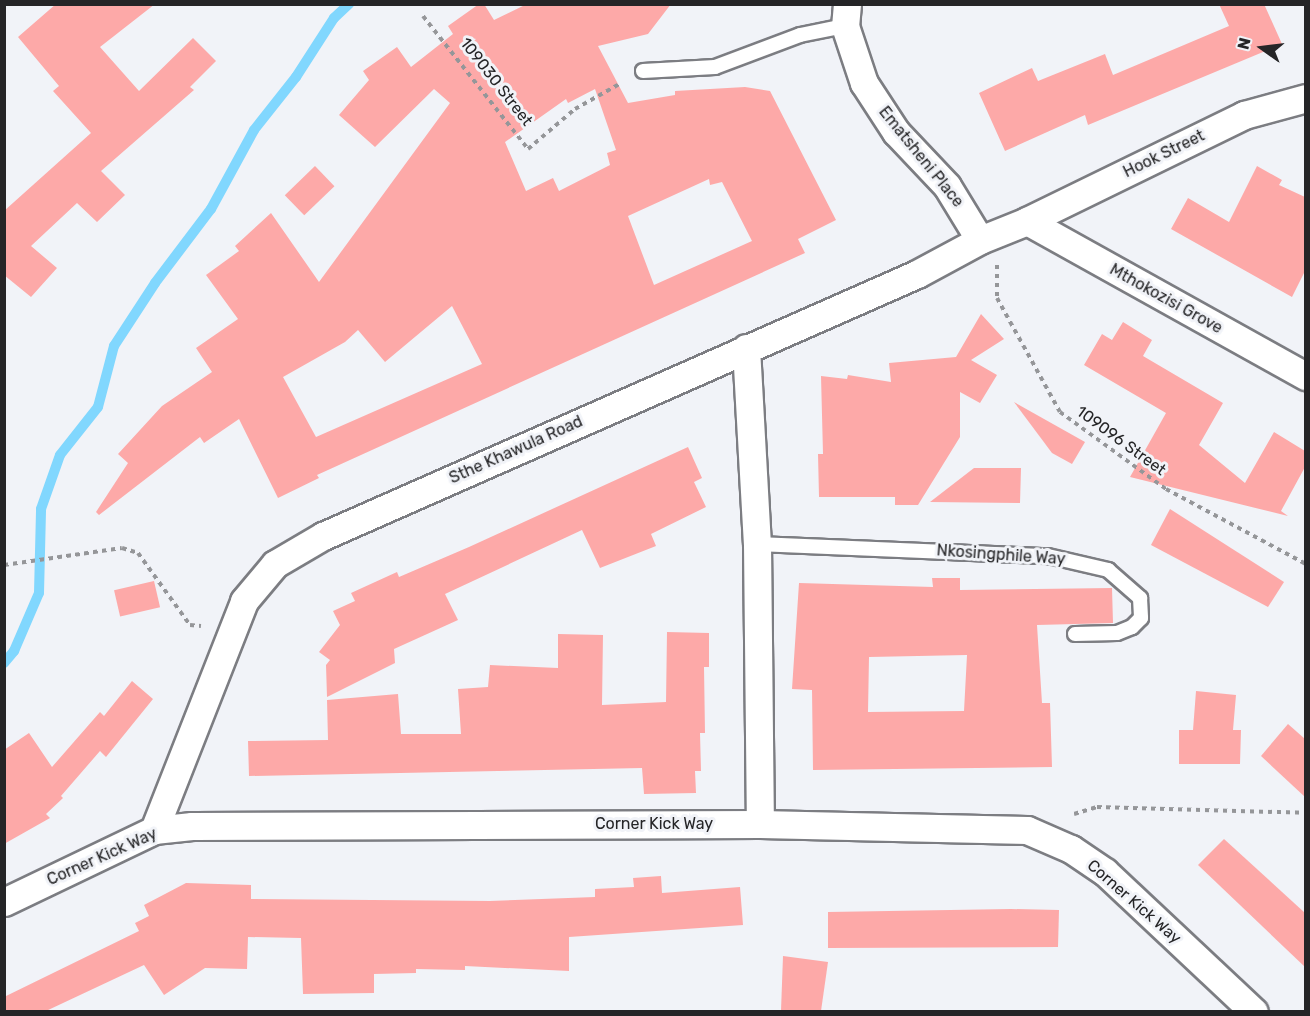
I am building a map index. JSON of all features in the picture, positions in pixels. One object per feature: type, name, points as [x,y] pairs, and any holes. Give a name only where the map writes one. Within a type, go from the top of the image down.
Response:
[{"type":"street","name":"Ematsheni Place","points":[[846,15],[864,83],[896,132],[947,186],[980,240]]},
{"type":"street","name":"Hook Street","points":[[1027,221],[1244,115],[1305,98]]},
{"type":"street","name":"Sthe Khawula Road","points":[[154,830],[244,601],[275,564],[323,536],[917,274],[980,240],[1027,221]]},
{"type":"street","name":"Mthokozisi Grove","points":[[1027,221],[1305,376]]},
{"type":"street","points":[[746,348],[757,544],[760,824]]},
{"type":"street","name":"Corner Kick Way","points":[[4,902],[154,830],[250,823],[760,824],[1027,830],[1071,849],[1105,873],[1254,1011]]},
{"type":"lane","points":[[643,71],[715,67],[846,15]]},
{"type":"lane","name":"Nkosingphile Way","points":[[757,544],[1048,556],[1108,570],[1140,598],[1141,618],[1132,627],[1117,633],[1075,634]]},
{"type":"path","name":"109030 Street","points":[[423,16],[528,149],[575,109],[643,71]]},
{"type":"path","name":"109096 Street","points":[[980,240],[997,263],[997,298],[1060,412],[1166,489],[1305,564]]},
{"type":"path","points":[[4,565],[122,548],[138,553],[190,625],[232,630]]},
{"type":"path","points":[[1027,830],[1097,807],[1305,813]]},
{"type":"building","points":[[56,4],[155,4],[100,47],[139,91],[193,38],[216,61],[190,87],[194,90],[101,171],[125,195],[97,222],[77,203],[31,246],[57,268],[31,297],[4,275],[4,211],[91,133],[53,91],[59,86],[18,37]]},
{"type":"building","points":[[479,4],[484,4],[494,20],[527,4],[671,4],[648,34],[598,46],[628,103],[675,95],[675,91],[745,87],[770,91],[836,220],[798,239],[805,253],[317,475],[319,478],[278,498],[239,419],[204,443],[200,437],[99,515],[96,512],[128,463],[118,454],[162,406],[212,372],[196,348],[238,319],[206,275],[239,251],[235,246],[271,213],[319,282],[450,103],[434,89],[375,147],[339,115],[369,80],[363,71],[397,47],[411,67],[453,34],[448,26]],"holes":[[[595,89],[616,150],[607,153],[610,165],[559,191],[553,178],[526,191],[505,142],[566,99],[568,103]],[[709,179],[710,185],[722,182],[752,241],[654,285],[628,216]],[[452,306],[482,364],[316,437],[283,377],[345,342],[358,330],[385,362]]]},
{"type":"building","points":[[1219,4],[1264,4],[1282,44],[1088,125],[1085,115],[1005,151],[979,93],[1032,68],[1038,81],[1105,54],[1113,75],[1229,26]]},
{"type":"building","points":[[315,166],[334,186],[304,215],[285,195]]},
{"type":"building","points":[[1257,166],[1282,180],[1279,185],[1305,197],[1305,271],[1292,297],[1171,229],[1188,198],[1229,222]]},
{"type":"building","points":[[981,314],[1004,339],[971,360],[997,375],[980,403],[960,392],[960,437],[918,505],[895,505],[895,497],[819,497],[818,454],[823,454],[821,376],[847,379],[848,375],[891,382],[889,363],[956,357]]},
{"type":"building","points":[[1123,322],[1152,340],[1143,356],[1223,403],[1199,445],[1245,483],[1274,432],[1305,451],[1305,467],[1281,511],[1288,516],[1130,477],[1166,413],[1084,365],[1102,334],[1112,340]]},
{"type":"building","points":[[1014,402],[1085,442],[1072,464],[1052,453]]},
{"type":"building","points":[[688,447],[702,478],[694,482],[706,507],[651,534],[656,546],[600,568],[582,530],[445,594],[458,620],[394,649],[395,663],[327,697],[326,665],[330,660],[319,652],[340,625],[333,611],[355,601],[351,593],[397,572],[399,577],[469,547]]},
{"type":"building","points":[[974,468],[1021,468],[1020,503],[930,502]]},
{"type":"building","points":[[1170,509],[1284,582],[1268,607],[1151,545]]},
{"type":"building","points":[[932,578],[960,578],[960,590],[1112,588],[1113,623],[1037,625],[1042,703],[1050,703],[1052,767],[813,770],[812,690],[792,689],[799,583],[933,587]],"holes":[[[967,655],[964,711],[868,712],[869,657]]]},
{"type":"building","points":[[154,581],[160,607],[120,617],[114,590]]},
{"type":"building","points":[[667,632],[709,633],[709,667],[704,667],[705,733],[700,733],[701,771],[695,771],[696,793],[644,794],[642,768],[249,776],[248,741],[328,740],[327,700],[398,694],[401,734],[461,734],[458,689],[488,687],[490,665],[558,668],[558,634],[603,635],[602,705],[666,702]]},
{"type":"building","points":[[132,681],[153,699],[106,757],[100,751],[61,796],[63,798],[46,814],[50,818],[4,844],[4,750],[29,733],[52,767],[100,712],[104,716]]},
{"type":"building","points":[[1196,691],[1236,695],[1233,730],[1241,730],[1240,764],[1179,764],[1179,730],[1193,730]]},
{"type":"building","points":[[1288,724],[1305,739],[1305,797],[1261,756]]},
{"type":"building","points":[[1224,839],[1305,913],[1305,967],[1198,865]]},
{"type":"building","points":[[661,876],[662,893],[740,887],[743,925],[569,937],[569,971],[465,966],[465,970],[416,969],[416,973],[374,974],[374,993],[303,994],[301,938],[248,937],[247,969],[205,968],[164,995],[144,965],[46,1011],[4,1011],[4,997],[139,931],[135,923],[149,916],[144,905],[186,883],[251,885],[251,899],[490,901],[595,897],[595,889],[634,887],[633,878]]},
{"type":"building","points":[[1059,910],[1058,947],[828,948],[828,912]]},
{"type":"building","points":[[783,956],[828,962],[821,1011],[781,1011]]},
{"type":"waterway","points":[[4,663],[14,651],[39,593],[41,509],[60,455],[98,407],[114,346],[155,283],[211,209],[254,130],[296,77],[334,18],[349,4]]}]
